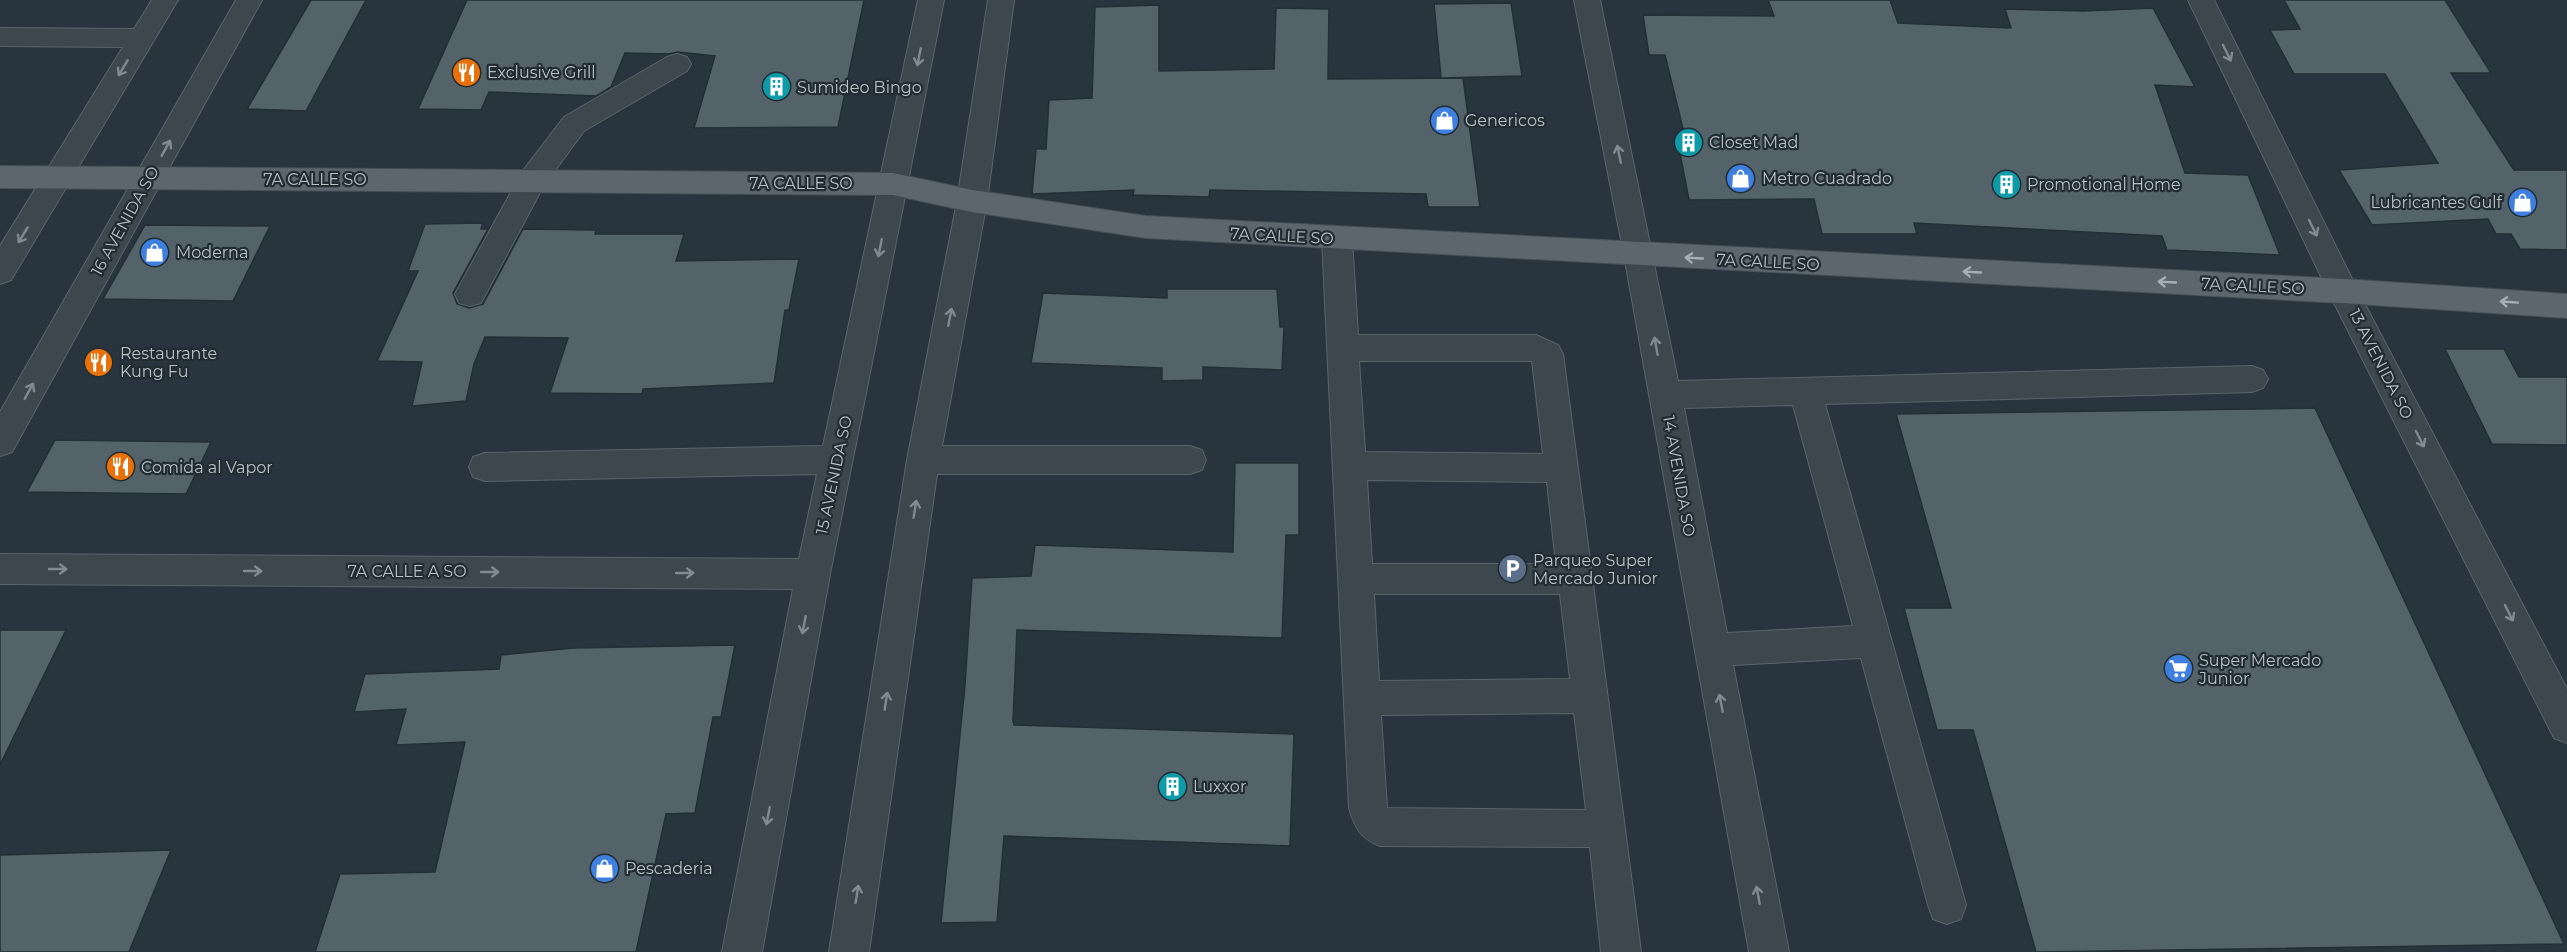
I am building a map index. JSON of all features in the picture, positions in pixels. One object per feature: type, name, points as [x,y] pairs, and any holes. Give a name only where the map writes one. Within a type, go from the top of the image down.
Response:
[{"type":"main road","name":"7A CALLE SO","points":[[0,177],[893,184],[972,201],[1146,227],[2343,291],[2567,306]]},
{"type":"street","points":[[0,273],[165,0]]},
{"type":"street","name":"16 AVENIDA SO","points":[[0,442],[249,0]]},
{"type":"street","name":"15 AVENIDA SO","points":[[742,952],[813,574],[931,0]]},
{"type":"street","points":[[849,952],[923,460],[972,201],[1001,0]]},
{"type":"street","name":"14 AVENIDA SO","points":[[1587,0],[1640,255],[1711,650],[1769,952]]},
{"type":"street","name":"13 AVENIDA SO","points":[[2201,0],[2343,291],[2567,726]]},
{"type":"street","points":[[0,37],[142,38]]},
{"type":"street","points":[[470,294],[532,180],[574,124],[677,64]]},
{"type":"street","points":[[1337,239],[1368,808],[1371,819],[1380,827],[1607,829]]},
{"type":"street","points":[[1343,348],[1543,350],[1547,354],[1621,952]]},
{"type":"street","points":[[1665,395],[2252,379]]},
{"type":"street","points":[[1806,392],[1947,905]]},
{"type":"street","points":[[485,467],[837,460]]},
{"type":"street","points":[[923,460],[1190,460]]},
{"type":"street","points":[[1349,466],[1561,468]]},
{"type":"street","name":"7A CALLE A SO","points":[[0,569],[813,574]]},
{"type":"street","points":[[1356,579],[1575,579]]},
{"type":"street","points":[[1711,650],[1875,641]]},
{"type":"street","points":[[1362,698],[1591,696]]},
{"type":"building","points":[[311,0],[366,0],[306,111],[247,109]]},
{"type":"building","points":[[467,0],[864,0],[838,127],[694,128],[715,56],[678,52],[668,54],[625,53],[611,87],[596,96],[489,92],[481,110],[418,109]]},
{"type":"building","points":[[1768,0],[1890,0],[1898,23],[2011,28],[2005,9],[2083,11],[2153,8],[2195,87],[2155,85],[2185,173],[2248,175],[2280,255],[2167,250],[2162,236],[1914,223],[1917,234],[1822,234],[1814,199],[1689,200],[1676,133],[1684,133],[1665,55],[1649,55],[1643,15],[1774,16]]},
{"type":"building","points":[[2284,0],[2445,0],[2491,73],[2451,73],[2514,170],[2567,170],[2567,250],[2520,249],[2511,234],[2496,234],[2488,219],[2372,225],[2339,170],[2438,163],[2385,74],[2294,74],[2270,30],[2300,29]]},
{"type":"building","points":[[1511,3],[1522,76],[1441,78],[1434,4]]},
{"type":"building","points":[[1159,5],[1159,71],[1274,69],[1276,8],[1329,9],[1328,79],[1463,78],[1480,207],[1428,207],[1426,194],[1210,190],[1209,197],[1133,195],[1134,190],[1032,194],[1036,149],[1046,149],[1049,100],[1092,98],[1095,7]]},
{"type":"building","points":[[483,223],[481,229],[488,229],[453,293],[457,304],[469,308],[483,304],[523,229],[596,230],[595,234],[684,234],[676,261],[799,259],[789,310],[785,310],[774,383],[643,389],[642,394],[550,393],[568,338],[485,337],[474,364],[466,401],[412,406],[422,362],[377,361],[418,271],[408,271],[425,224]]},
{"type":"building","points":[[145,225],[270,226],[233,301],[103,299]]},
{"type":"building","points":[[1167,289],[1277,289],[1280,327],[1284,327],[1282,370],[1203,367],[1203,380],[1162,381],[1162,368],[1031,363],[1043,293],[1167,298]]},
{"type":"building","points":[[2445,349],[2504,349],[2519,377],[2567,377],[2567,445],[2492,444]]},
{"type":"building","name":"Super Mercado Junior","points":[[2315,408],[2564,944],[2036,952],[1973,730],[1937,730],[1904,608],[1951,608],[1896,414]]},
{"type":"building","name":"Comida al Vapor","points":[[55,440],[211,442],[186,494],[27,492]]},
{"type":"building","points":[[1235,463],[1299,463],[1299,535],[1286,535],[1282,638],[1017,630],[1013,721],[1014,725],[1294,734],[1290,846],[1004,836],[997,922],[941,923],[965,685],[972,578],[1031,576],[1035,545],[1233,552]]},
{"type":"building","points":[[0,630],[66,630],[0,765]]},
{"type":"building","points":[[735,645],[721,717],[713,717],[695,813],[666,814],[636,952],[315,952],[340,874],[435,872],[465,742],[396,745],[406,709],[354,712],[365,674],[499,669],[501,655],[573,648]]},
{"type":"building","points":[[171,850],[129,952],[0,952],[0,855]]},
{"type":"place","name":"Exclusive Grill","points":[[466,72]]},
{"type":"place","name":"Sumideo Bingo","points":[[776,87]]},
{"type":"place","name":"Genericos","points":[[1444,120]]},
{"type":"place","name":"Closet Mad","points":[[1688,142]]},
{"type":"place","name":"Metro Cuadrado","points":[[1741,178]]},
{"type":"place","name":"Promotional Home","points":[[2006,184]]},
{"type":"place","name":"Lubricantes Gulf","points":[[2523,202]]},
{"type":"place","name":"Moderna","points":[[155,252]]},
{"type":"place","name":"Restaurante Kung Fu","points":[[99,362]]},
{"type":"place","name":"Comida al Vapor","points":[[120,467]]},
{"type":"place","name":"Parqueo Super Mercado Junior","points":[[1512,569]]},
{"type":"place","name":"Super Mercado Junior","points":[[2178,669]]},
{"type":"place","name":"Luxxor","points":[[1172,786]]},
{"type":"place","name":"Pescaderia","points":[[604,868]]}]
